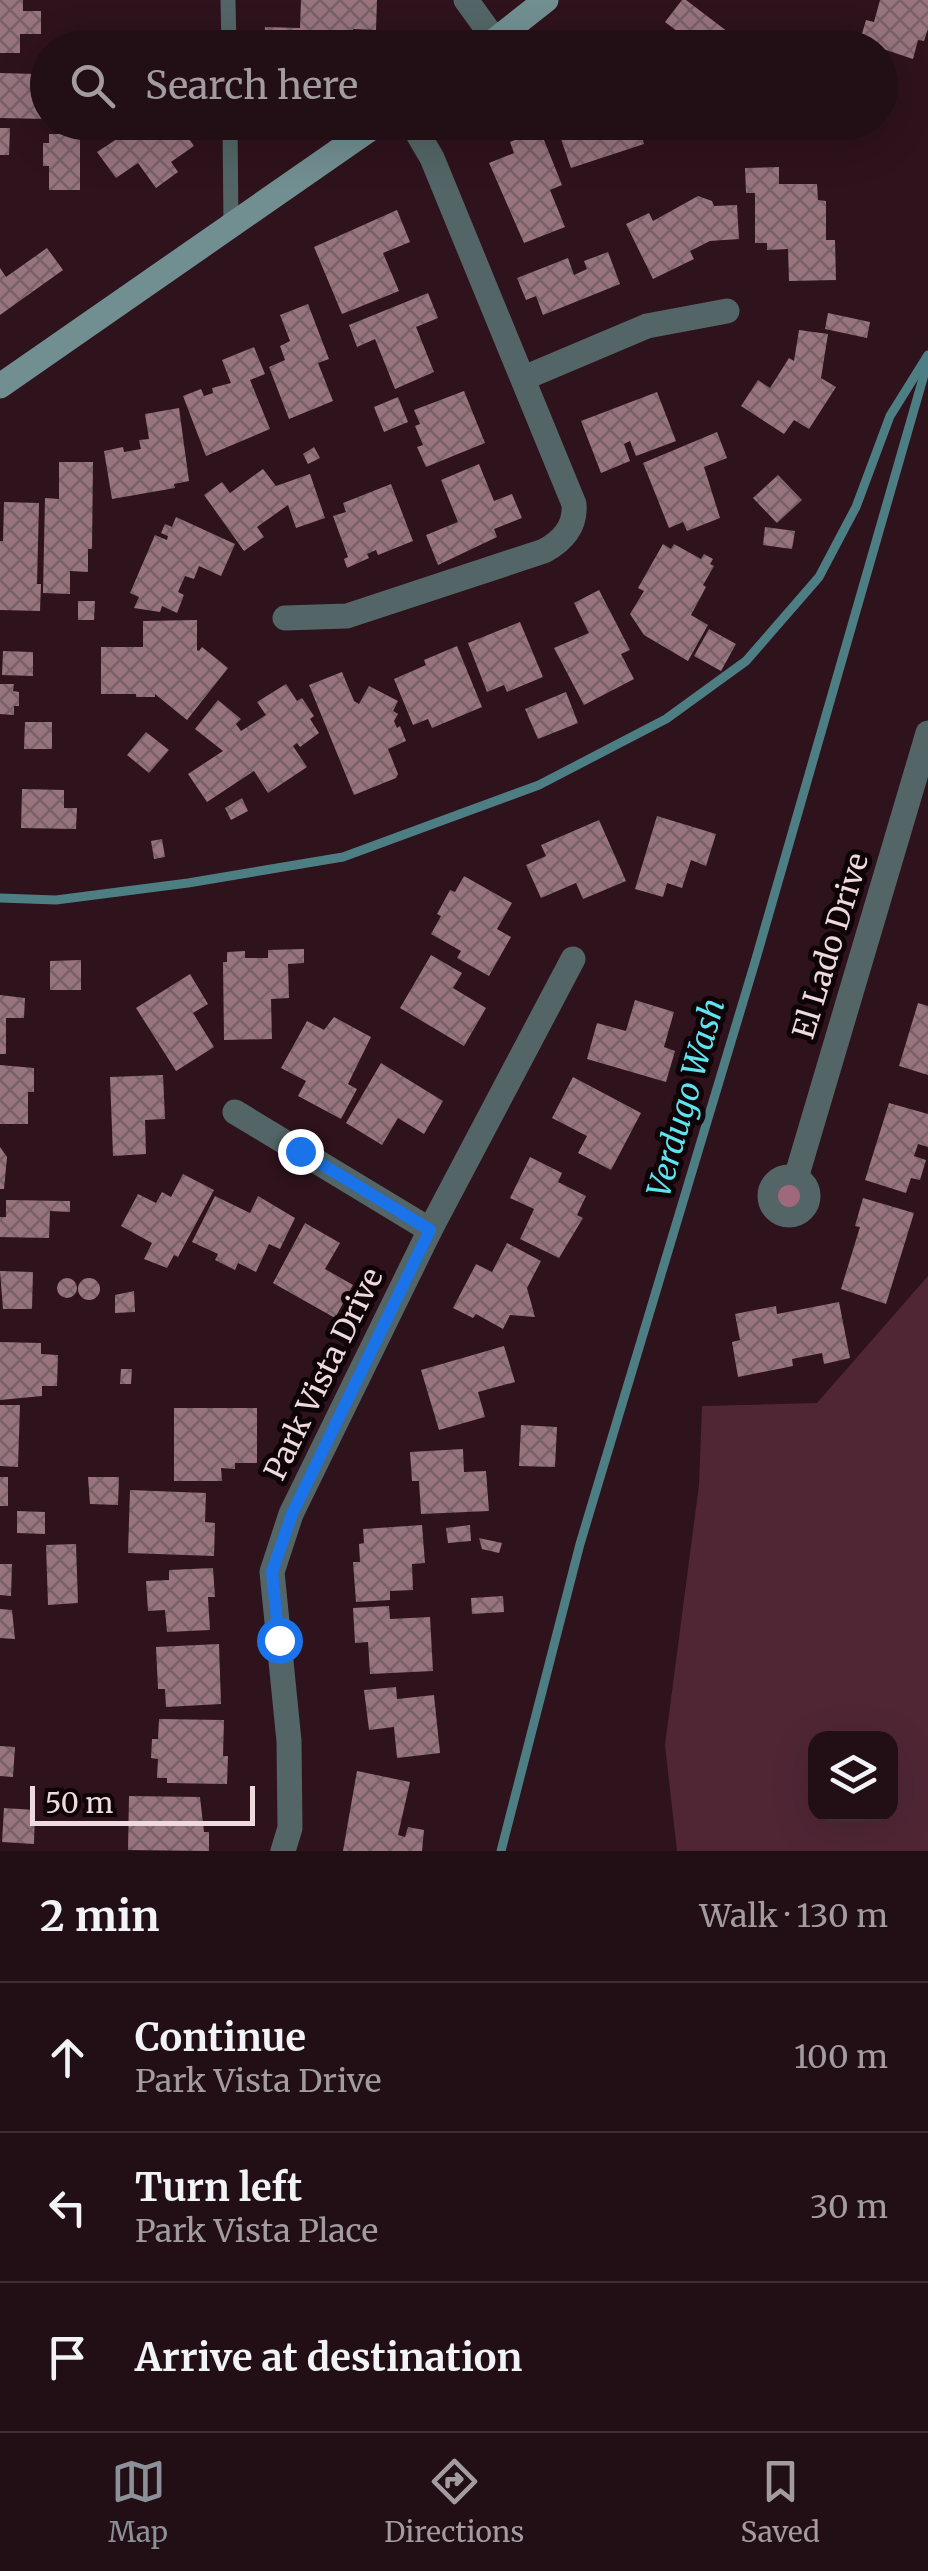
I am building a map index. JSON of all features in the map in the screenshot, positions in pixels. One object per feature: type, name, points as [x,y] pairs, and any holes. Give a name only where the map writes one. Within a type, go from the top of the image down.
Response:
[{"type":"street","points":[[466,0],[482,30]]},
{"type":"street","points":[[508,30],[546,0]]},
{"type":"street","points":[[0,386],[354,140]]},
{"type":"street","points":[[285,618],[347,616],[544,551],[567,533],[576,517],[524,378],[422,140]]},
{"type":"street","points":[[524,378],[647,326],[727,311]]},
{"type":"street","name":"El Lado Drive","points":[[796,1178],[928,733]]},
{"type":"street","name":"Park Vista Drive","points":[[282,1851],[290,1828],[288,1741],[272,1572],[292,1514],[430,1230],[573,959]]},
{"type":"street","points":[[236,1112],[430,1230]]},
{"type":"lane","points":[[228,0],[229,30]]},
{"type":"lane","points":[[230,140],[231,227]]},
{"type":"shaded area","points":[[928,1276],[928,1851],[677,1851],[665,1745],[699,1485],[702,1406],[817,1403]]},
{"type":"building","points":[[0,0],[23,0],[23,11],[41,11],[41,30],[20,34],[20,53],[0,53]]},
{"type":"building","points":[[301,0],[377,0],[376,30],[265,30],[300,28]]},
{"type":"building","points":[[686,0],[725,30],[676,30],[665,22]]},
{"type":"building","points":[[880,0],[928,0],[928,29],[924,41],[918,40],[913,59],[898,54],[898,30],[863,30],[866,20],[874,22]]},
{"type":"building","points":[[0,73],[30,74],[30,119],[0,118]]},
{"type":"building","points":[[0,128],[10,128],[9,155],[0,155]]},
{"type":"building","points":[[80,140],[80,190],[49,190],[49,166],[43,166],[43,143]]},
{"type":"building","points":[[115,140],[190,140],[194,146],[171,162],[178,172],[156,188],[138,163],[116,178],[97,152]]},
{"type":"building","points":[[544,140],[562,185],[550,190],[565,227],[524,243],[489,163],[514,153],[510,142]]},
{"type":"building","points":[[561,140],[643,140],[644,144],[571,168]]},
{"type":"building","points":[[779,167],[779,184],[817,184],[818,200],[826,201],[826,240],[835,240],[836,280],[789,281],[788,249],[767,250],[767,243],[755,243],[755,193],[746,193],[745,168]]},
{"type":"building","points":[[698,196],[712,201],[714,206],[737,205],[739,239],[710,241],[690,251],[694,259],[653,279],[626,224],[649,213],[653,221]]},
{"type":"building","points":[[397,210],[410,242],[383,253],[399,291],[342,314],[314,247]]},
{"type":"building","points":[[47,248],[63,270],[0,315],[0,268],[6,277]]},
{"type":"building","points":[[608,252],[620,284],[543,315],[536,296],[526,300],[517,278],[568,258],[574,275],[587,269],[584,261]]},
{"type":"building","points":[[428,293],[438,318],[416,327],[434,372],[395,389],[375,339],[357,347],[349,325]]},
{"type":"building","points":[[308,304],[329,359],[318,363],[333,401],[289,419],[269,367],[285,360],[280,346],[290,341],[280,315]]},
{"type":"building","points":[[828,313],[870,322],[867,338],[825,329]]},
{"type":"building","points":[[799,330],[828,334],[821,378],[836,387],[809,429],[794,420],[784,434],[741,406],[758,380],[770,388],[789,358],[794,361]]},
{"type":"building","points":[[254,347],[265,374],[250,380],[270,429],[206,456],[183,396],[201,389],[204,396],[213,393],[212,388],[231,383],[222,360]]},
{"type":"building","points":[[464,391],[485,443],[426,467],[417,447],[423,445],[415,426],[420,424],[414,410]]},
{"type":"building","points":[[657,392],[676,441],[636,456],[630,441],[624,444],[630,461],[601,473],[581,421]]},
{"type":"building","points":[[398,397],[408,422],[384,432],[374,407]]},
{"type":"building","points":[[179,408],[189,481],[174,484],[175,488],[112,499],[104,451],[141,449],[139,440],[149,439],[145,414]]},
{"type":"building","points":[[717,432],[727,458],[704,467],[720,518],[687,531],[683,522],[669,528],[643,463]]},
{"type":"building","points":[[314,447],[320,458],[308,464],[303,454]]},
{"type":"building","points":[[59,462],[93,462],[88,572],[70,571],[70,594],[43,593],[45,498],[59,499]]},
{"type":"building","points":[[479,464],[494,501],[512,494],[522,518],[494,529],[497,537],[438,565],[426,535],[458,522],[441,480]]},
{"type":"building","points":[[263,469],[276,486],[310,474],[325,518],[296,528],[288,505],[257,527],[264,537],[244,551],[204,495],[222,482],[230,493]]},
{"type":"building","points":[[778,475],[802,500],[777,523],[753,498]]},
{"type":"building","points":[[391,484],[413,541],[378,555],[376,550],[367,554],[369,558],[347,568],[344,559],[348,557],[333,516],[346,512],[343,503]]},
{"type":"building","points":[[4,502],[39,503],[40,611],[0,610]]},
{"type":"building","points":[[176,517],[235,544],[221,576],[199,566],[194,579],[185,576],[178,592],[184,595],[177,613],[162,606],[160,612],[134,608],[139,597],[130,593],[155,535],[167,540],[168,536],[161,533],[165,524],[172,527]]},
{"type":"building","points":[[765,527],[795,531],[792,549],[763,545]]},
{"type":"building","points":[[663,544],[671,549],[674,544],[701,559],[704,554],[713,559],[710,564],[714,566],[703,585],[706,587],[691,615],[708,625],[688,661],[644,635],[630,614],[644,591],[638,588]]},
{"type":"building","points":[[599,590],[630,650],[621,654],[634,679],[584,705],[554,648],[589,633],[574,603]]},
{"type":"building","points":[[78,601],[95,601],[94,620],[78,620]]},
{"type":"building","points":[[197,620],[197,650],[202,647],[228,668],[187,720],[155,694],[101,694],[101,647],[143,647],[143,621]]},
{"type":"building","points":[[520,622],[543,677],[507,692],[504,685],[487,692],[468,643]]},
{"type":"building","points":[[709,629],[736,644],[721,671],[694,656]]},
{"type":"building","points":[[457,646],[482,707],[432,728],[428,719],[413,725],[394,679]]},
{"type":"building","points":[[3,651],[33,652],[33,676],[2,675]]},
{"type":"building","points":[[342,672],[354,701],[359,704],[369,686],[398,701],[394,721],[406,741],[388,749],[396,778],[354,795],[309,685]]},
{"type":"building","points":[[0,684],[14,684],[13,691],[19,692],[14,715],[0,714]]},
{"type":"building","points":[[286,684],[297,701],[302,698],[319,733],[300,747],[297,743],[293,746],[307,767],[268,793],[254,771],[207,802],[188,774],[223,751],[195,729],[218,700],[241,719],[236,724],[241,731],[266,715],[257,702]]},
{"type":"building","points":[[566,692],[578,723],[538,739],[525,709]]},
{"type":"building","points":[[25,722],[52,722],[52,749],[24,749]]},
{"type":"building","points":[[146,732],[169,750],[149,773],[127,755]]},
{"type":"building","points":[[22,789],[64,790],[64,808],[77,808],[76,829],[21,828]]},
{"type":"building","points":[[242,798],[248,811],[231,820],[225,808]]},
{"type":"building","points":[[657,816],[716,834],[706,866],[691,860],[682,888],[667,883],[663,897],[635,889]]},
{"type":"building","points":[[599,820],[626,881],[583,899],[576,883],[541,898],[526,865],[546,856],[541,845]]},
{"type":"building","points":[[162,839],[165,857],[154,859],[151,841]]},
{"type":"building","points":[[464,876],[512,903],[497,929],[511,937],[489,976],[457,958],[461,951],[431,934],[450,890],[455,892]]},
{"type":"building","points":[[304,949],[304,963],[288,964],[289,998],[271,999],[272,1039],[224,1040],[223,962],[227,962],[227,952],[245,951],[245,958],[268,958],[268,950]]},
{"type":"building","points":[[431,955],[462,973],[453,988],[486,1008],[464,1046],[400,1008]]},
{"type":"building","points":[[81,960],[81,990],[50,990],[50,961]]},
{"type":"building","points":[[190,974],[208,1004],[193,1013],[214,1047],[176,1071],[136,1008]]},
{"type":"building","points":[[0,995],[25,998],[24,1018],[6,1018],[6,1054],[0,1054]]},
{"type":"building","points":[[635,1000],[674,1012],[664,1047],[675,1051],[666,1082],[587,1059],[597,1023],[626,1031]]},
{"type":"building","points":[[918,1003],[928,1006],[928,1075],[899,1066]]},
{"type":"building","points":[[334,1017],[371,1037],[348,1084],[357,1089],[341,1119],[298,1096],[306,1081],[281,1068],[307,1021],[324,1030]]},
{"type":"building","points":[[381,1063],[443,1101],[424,1134],[398,1118],[382,1145],[346,1123]]},
{"type":"building","points":[[0,1065],[34,1068],[34,1092],[28,1092],[28,1124],[0,1124]]},
{"type":"building","points":[[163,1075],[165,1119],[145,1120],[146,1154],[113,1156],[110,1077]]},
{"type":"building","points":[[573,1077],[641,1113],[611,1170],[578,1153],[587,1136],[552,1118]]},
{"type":"building","points":[[889,1103],[928,1114],[928,1147],[918,1144],[914,1156],[926,1160],[920,1180],[911,1178],[906,1193],[865,1180]]},
{"type":"building","points":[[0,1147],[7,1157],[4,1189],[0,1189]]},
{"type":"building","points":[[530,1157],[562,1173],[558,1182],[586,1196],[577,1215],[583,1218],[559,1258],[520,1239],[534,1209],[510,1198]]},
{"type":"building","points":[[183,1174],[214,1190],[178,1257],[174,1255],[167,1268],[144,1259],[152,1243],[121,1226],[138,1194],[156,1203],[162,1192],[171,1197]]},
{"type":"building","points":[[215,1196],[250,1213],[258,1196],[295,1218],[280,1249],[269,1244],[256,1272],[238,1263],[235,1270],[215,1260],[218,1254],[192,1242]]},
{"type":"building","points":[[863,1198],[914,1213],[886,1304],[841,1289],[860,1227],[855,1226]]},
{"type":"building","points":[[6,1200],[70,1201],[70,1212],[50,1211],[49,1238],[0,1237],[0,1217],[6,1217]]},
{"type":"building","points":[[305,1223],[340,1243],[325,1269],[353,1285],[335,1318],[273,1283]]},
{"type":"building","points":[[507,1243],[541,1261],[527,1288],[535,1317],[510,1315],[503,1329],[476,1314],[473,1318],[453,1308],[476,1264],[492,1272]]},
{"type":"building","points":[[0,1271],[33,1272],[32,1309],[3,1309]]},
{"type":"building","points":[[63,1278],[71,1278],[77,1288],[71,1298],[63,1298],[57,1292],[57,1284]]},
{"type":"building","points":[[89,1278],[97,1281],[97,1297],[89,1300],[81,1297],[78,1289],[81,1281]]},
{"type":"building","points":[[134,1291],[135,1312],[115,1313],[115,1295]]},
{"type":"building","points":[[839,1302],[850,1358],[824,1364],[822,1353],[792,1359],[793,1366],[738,1377],[732,1342],[740,1340],[735,1314],[776,1306],[777,1314]]},
{"type":"building","points":[[0,1342],[41,1343],[41,1354],[58,1355],[57,1386],[42,1386],[42,1396],[0,1400]]},
{"type":"building","points":[[504,1346],[515,1382],[478,1392],[485,1417],[439,1430],[421,1370]]},
{"type":"building","points":[[121,1369],[132,1369],[131,1384],[120,1384]]},
{"type":"building","points":[[0,1405],[20,1405],[18,1467],[0,1466]]},
{"type":"building","points":[[174,1408],[257,1408],[257,1463],[235,1463],[235,1469],[221,1468],[222,1481],[174,1481]]},
{"type":"building","points":[[521,1425],[557,1427],[555,1467],[519,1466]]},
{"type":"building","points":[[463,1449],[464,1472],[486,1471],[489,1511],[421,1514],[419,1481],[412,1481],[410,1452]]},
{"type":"building","points":[[0,1477],[8,1477],[8,1506],[0,1506]]},
{"type":"building","points":[[88,1477],[119,1477],[118,1505],[90,1504]]},
{"type":"building","points":[[130,1490],[206,1493],[205,1522],[215,1523],[214,1556],[128,1553]]},
{"type":"building","points":[[17,1511],[45,1512],[45,1534],[17,1533]]},
{"type":"building","points":[[422,1525],[425,1563],[412,1564],[413,1590],[390,1591],[390,1600],[356,1602],[353,1562],[360,1562],[363,1529]]},
{"type":"building","points":[[470,1525],[471,1541],[448,1543],[446,1528]]},
{"type":"building","points":[[479,1538],[502,1543],[499,1553],[482,1549]]},
{"type":"building","points":[[76,1544],[78,1603],[48,1605],[46,1545]]},
{"type":"building","points":[[0,1564],[12,1564],[11,1596],[0,1595]]},
{"type":"building","points":[[213,1568],[215,1597],[208,1597],[210,1630],[167,1632],[165,1610],[148,1611],[146,1581],[169,1580],[169,1570]]},
{"type":"building","points":[[503,1596],[504,1612],[472,1614],[471,1598]]},
{"type":"building","points":[[389,1606],[390,1619],[430,1617],[433,1671],[370,1674],[368,1642],[355,1643],[353,1608]]},
{"type":"building","points":[[0,1609],[12,1610],[15,1639],[0,1638]]},
{"type":"building","points":[[219,1644],[221,1704],[166,1707],[165,1689],[158,1689],[156,1647]]},
{"type":"building","points":[[396,1687],[397,1699],[434,1695],[440,1753],[397,1758],[394,1727],[369,1730],[364,1690]]},
{"type":"building","points":[[159,1719],[224,1720],[227,1784],[167,1783],[167,1778],[157,1778],[158,1759],[151,1758],[152,1739],[158,1739]]},
{"type":"building","points":[[0,1746],[15,1747],[13,1777],[0,1776]]},
{"type":"building","points":[[357,1771],[410,1782],[398,1835],[405,1837],[408,1827],[424,1830],[422,1851],[343,1851]]},
{"type":"building","points":[[129,1796],[200,1797],[204,1832],[209,1832],[209,1851],[128,1850]]},
{"type":"building","points":[[4,1808],[35,1810],[34,1844],[2,1842]]},
{"type":"waterway","points":[[0,898],[56,900],[343,857],[539,785],[666,719],[746,661],[819,577],[856,507],[890,416],[928,355]]},
{"type":"waterway","name":"Verdugo Wash","points":[[501,1851],[580,1544],[755,962],[928,361]]},
{"type":"route","points":[[279,1640],[272,1572],[292,1514],[430,1230],[300,1151]]}]
